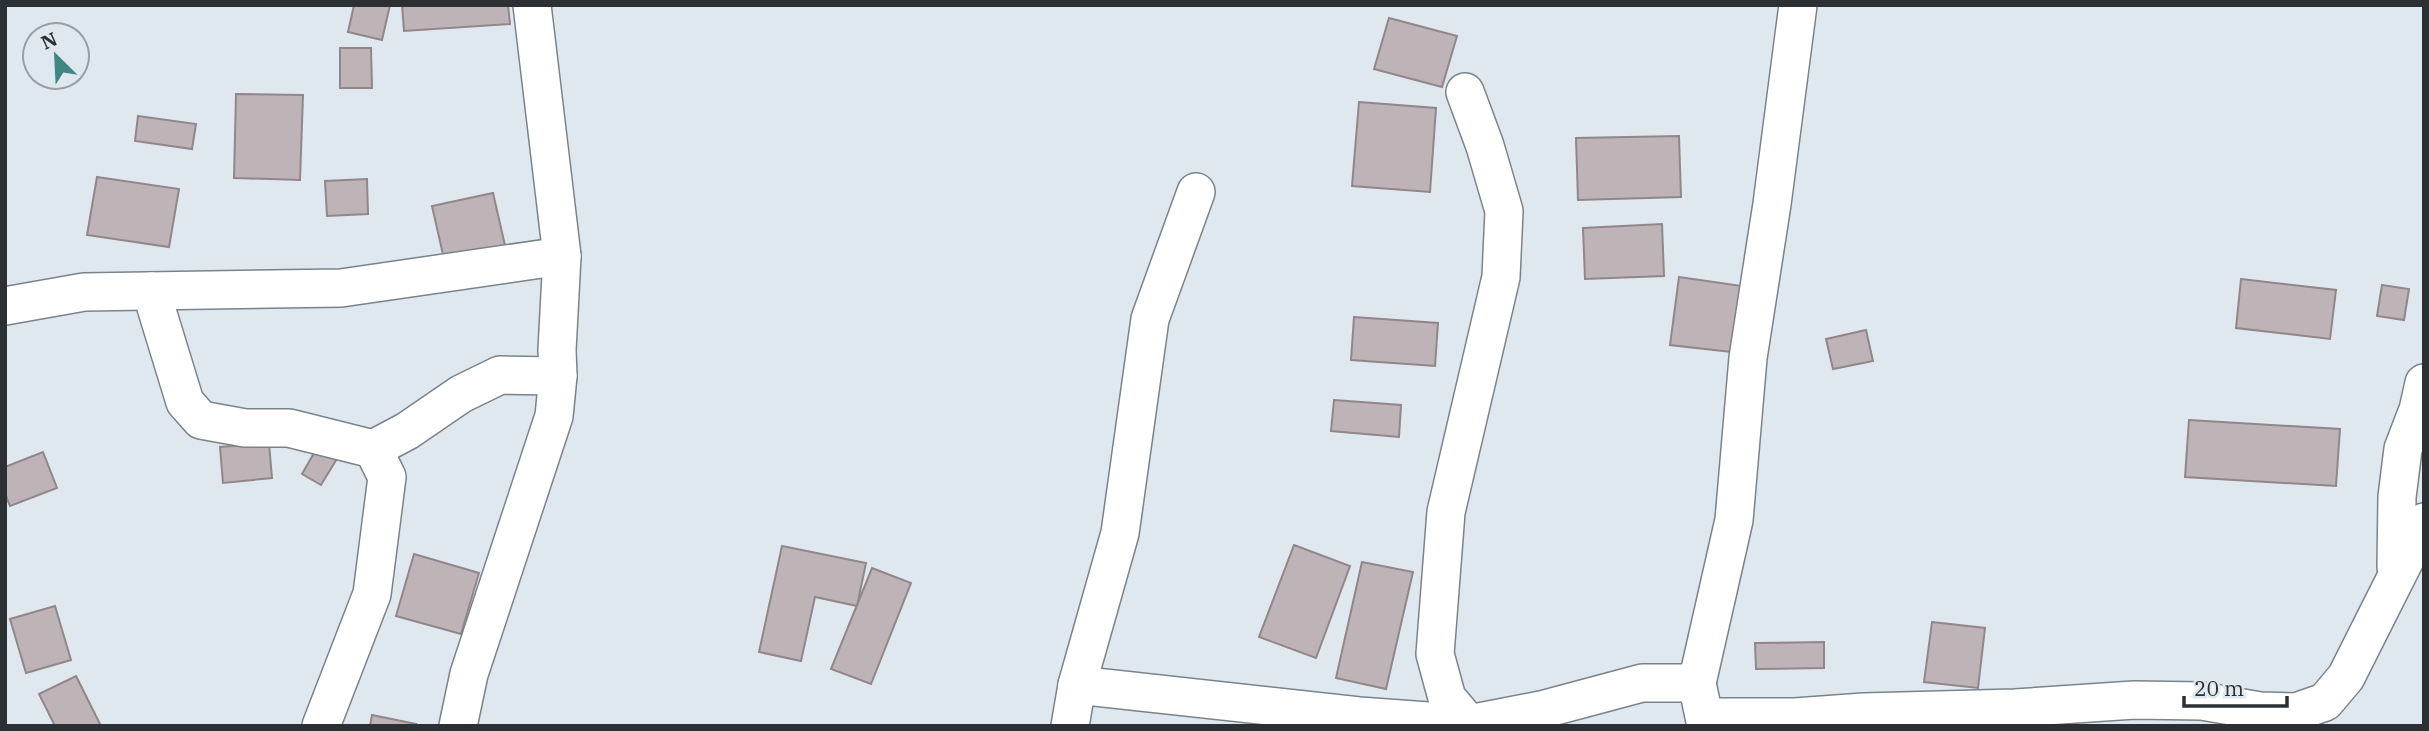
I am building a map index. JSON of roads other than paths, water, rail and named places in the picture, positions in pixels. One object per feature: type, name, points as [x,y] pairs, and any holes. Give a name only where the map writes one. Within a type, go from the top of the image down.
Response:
[{"type":"street","points":[[458,726],[470,674],[554,416],[562,256],[532,5]]},
{"type":"street","points":[[1703,708],[1734,520],[1748,358],[1772,204],[1798,5]]},
{"type":"street","points":[[1465,92],[1485,146],[1504,211],[1501,277],[1446,512],[1435,654],[1447,698],[1469,724]]},
{"type":"street","points":[[1070,726],[1077,685],[1120,533],[1150,319],[1196,192]]},
{"type":"street","points":[[5,306],[84,292],[341,288],[562,256]]},
{"type":"street","points":[[151,291],[185,402],[201,421],[245,428],[289,428],[373,449],[408,431],[461,394],[499,375],[558,376]]},
{"type":"street","points":[[2396,581],[2397,497],[2403,449],[2418,410],[2424,383]]},
{"type":"street","points":[[321,726],[372,594],[387,477],[373,449]]},
{"type":"street","points":[[1077,685],[1359,716],[1469,724],[1541,710],[1642,683],[1703,708],[1795,717],[2134,700],[2202,701],[2260,710],[2296,712],[2325,702],[2346,677],[2424,522]]}]
